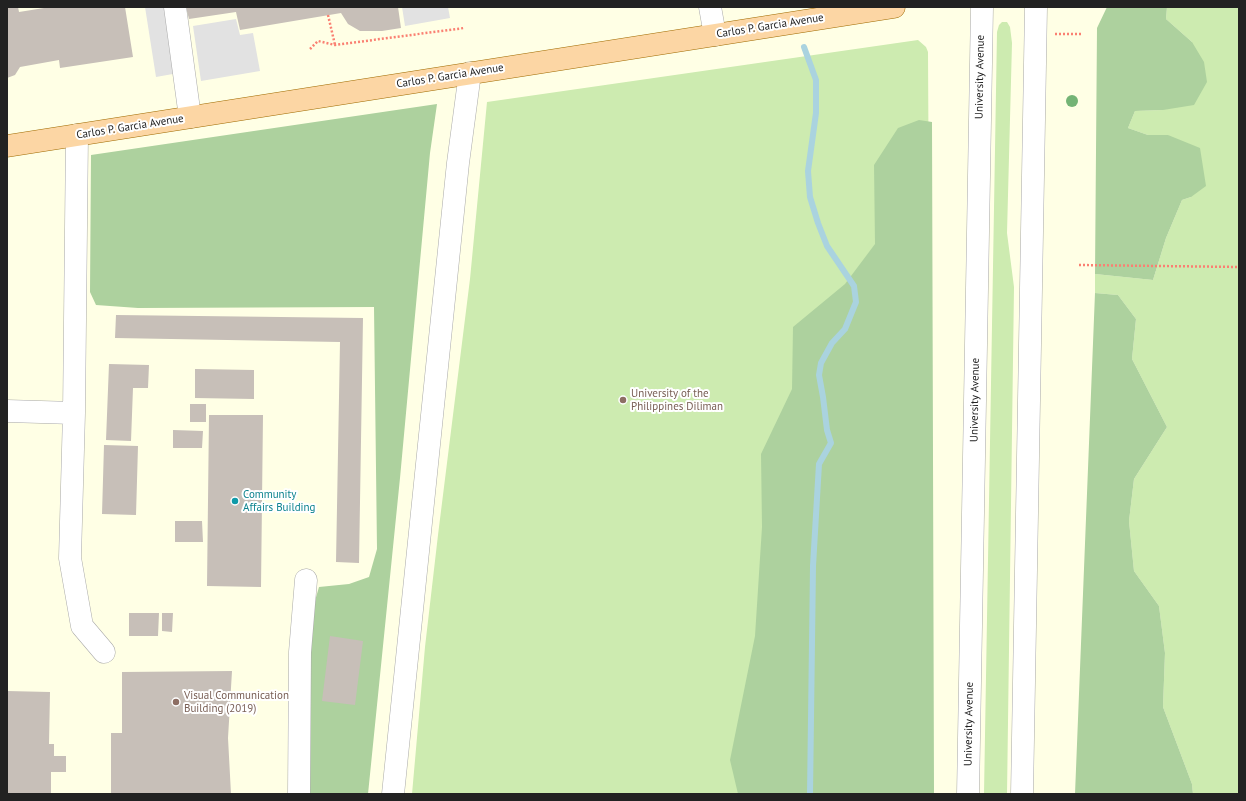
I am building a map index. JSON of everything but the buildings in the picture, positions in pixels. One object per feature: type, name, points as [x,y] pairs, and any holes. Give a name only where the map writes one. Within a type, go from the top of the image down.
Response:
[{"type":"main road","name":"Carlos P. Garcia Avenue","points":[[7,146],[894,7]]},
{"type":"street","points":[[175,7],[190,117]]},
{"type":"street","points":[[710,7],[715,35]]},
{"type":"street","name":"University Avenue","points":[[968,794],[982,7]]},
{"type":"street","points":[[1022,794],[1036,7]]},
{"type":"street","points":[[393,794],[458,163],[470,73]]},
{"type":"street","points":[[77,135],[74,413],[70,558],[82,626],[104,652]]},
{"type":"street","points":[[7,410],[74,413]]},
{"type":"street","points":[[299,794],[300,652],[306,580]]},
{"type":"path","points":[[328,15],[334,45]]},
{"type":"path","points":[[310,49],[318,41],[334,45],[464,28]]},
{"type":"path","points":[[1035,34],[1083,34]]},
{"type":"path","points":[[1079,265],[1239,267]]},
{"type":"shaded area","name":"University of the Philippines Diliman","points":[[7,7],[1239,7],[1239,794],[7,794]]},
{"type":"shaded area","points":[[145,7],[174,7],[184,72],[156,77]]},
{"type":"shaded area","points":[[402,7],[448,7],[450,18],[405,26]]},
{"type":"shaded area","points":[[236,19],[240,35],[253,33],[260,71],[201,81],[193,26]]},
{"type":"green space","points":[[1107,7],[1167,7],[1166,19],[1192,42],[1204,62],[1207,82],[1194,105],[1163,110],[1135,111],[1128,128],[1148,135],[1168,135],[1200,148],[1206,186],[1191,197],[1182,200],[1166,238],[1153,280],[1095,274],[1097,28]]},
{"type":"green space","points":[[1167,7],[1239,7],[1239,794],[1193,794],[1192,784],[1163,707],[1165,653],[1159,606],[1134,571],[1129,521],[1134,479],[1167,427],[1132,359],[1136,319],[1118,295],[1095,293],[1095,274],[1153,280],[1166,238],[1182,200],[1191,197],[1168,135],[1148,135],[1128,128],[1135,111],[1163,110],[1192,42],[1166,19]]},
{"type":"green space","points":[[1002,22],[1007,22],[1010,27],[1012,43],[1007,233],[1014,287],[1007,794],[984,794],[997,32],[999,25]]},
{"type":"green space","points":[[918,40],[926,47],[928,52],[932,794],[412,794],[425,647],[470,279],[487,102]]},
{"type":"green space","points":[[437,104],[430,153],[400,478],[368,794],[310,794],[310,618],[319,587],[349,584],[369,577],[377,549],[374,307],[138,308],[96,305],[90,292],[91,155]]},
{"type":"green space","points":[[919,120],[932,122],[934,794],[738,794],[730,760],[755,636],[762,527],[761,454],[792,389],[793,327],[845,284],[875,244],[874,165],[898,128]]},
{"type":"green space","points":[[1095,293],[1118,295],[1136,319],[1132,359],[1167,427],[1134,479],[1129,521],[1134,571],[1159,606],[1165,653],[1163,707],[1192,784],[1193,794],[1075,794]]},
{"type":"waterway","points":[[804,47],[816,80],[816,113],[808,171],[810,197],[827,246],[854,286],[856,302],[845,329],[832,343],[821,363],[819,375],[827,430],[831,443],[819,464],[813,566],[810,794]]},
{"type":"place","name":"University of the Philippines Diliman","points":[[623,400]]},
{"type":"place","name":"Community Affairs Building","points":[[235,501]]},
{"type":"place","name":"Visual Communication Building (2019)","points":[[176,702]]}]
